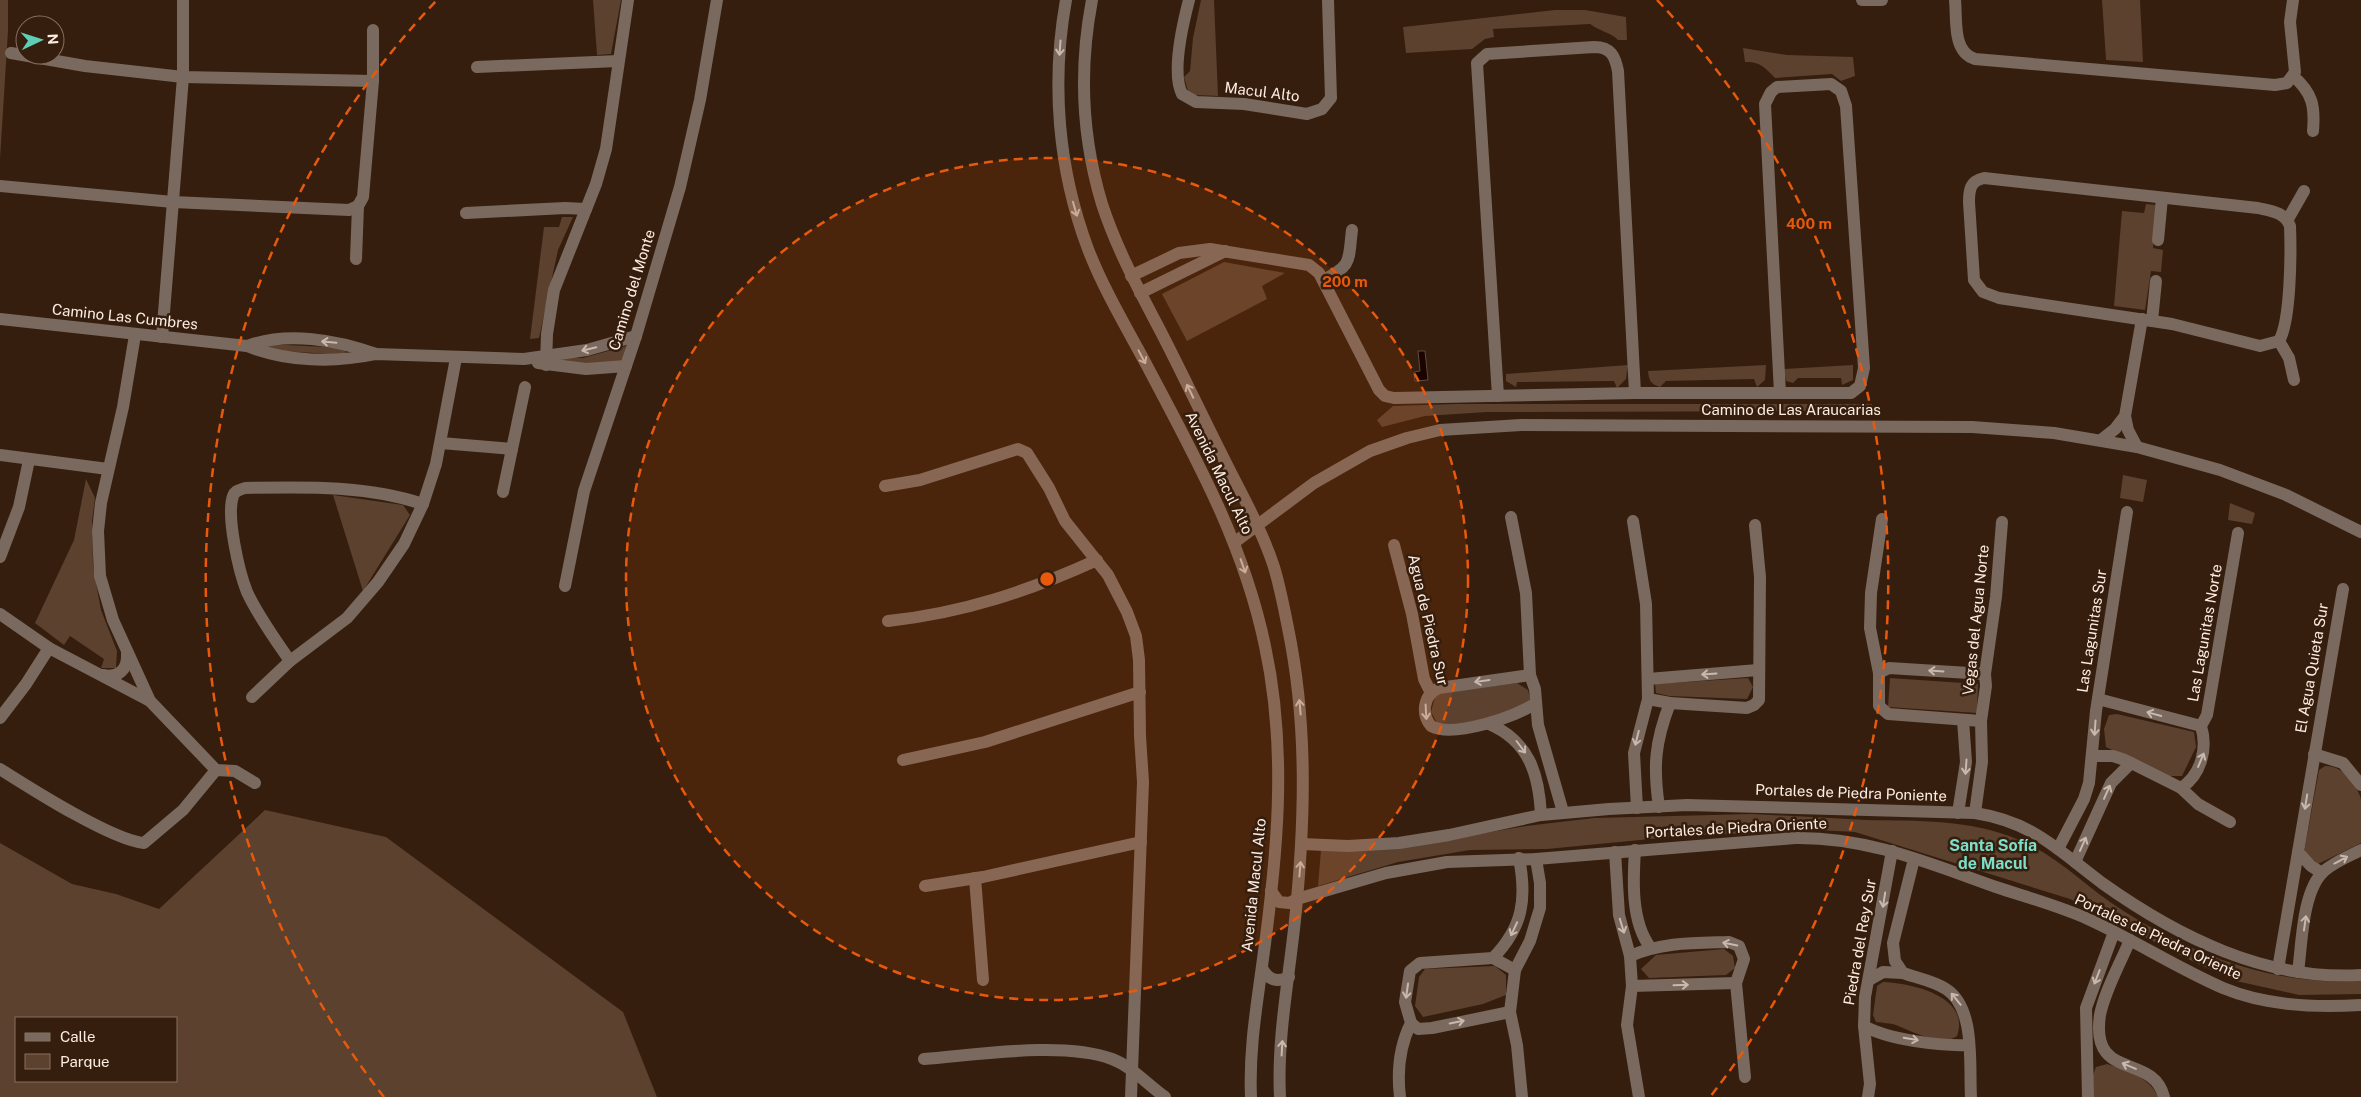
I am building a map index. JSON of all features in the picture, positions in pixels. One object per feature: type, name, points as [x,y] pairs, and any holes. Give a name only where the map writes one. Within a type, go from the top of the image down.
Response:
[{"type":"street","points":[[162,337],[183,77],[183,0]]},
{"type":"street","points":[[546,361],[554,290],[596,184],[606,149],[628,0]]},
{"type":"street","name":"Camino del Monte","points":[[565,586],[584,491],[636,336],[687,158],[705,74],[717,0]]},
{"type":"street","name":"Avenida Macul Alto","points":[[1066,0],[1060,46],[1058,105],[1065,164],[1079,222],[1100,277],[1206,477],[1235,542],[1252,594],[1266,648],[1272,683],[1279,755],[1278,827],[1262,968],[1252,1034],[1251,1097]]},
{"type":"street","name":"Avenida Macul Alto","points":[[1092,0],[1084,69],[1088,140],[1102,205],[1131,276],[1256,525],[1274,567],[1289,630],[1299,693],[1303,758],[1302,844],[1282,1037],[1280,1097]]},
{"type":"street","name":"Macul Alto","points":[[1189,0],[1179,58],[1178,84],[1182,94],[1196,102],[1244,104],[1307,114],[1322,109],[1331,98],[1328,0]]},
{"type":"street","points":[[1862,0],[1882,0]]},
{"type":"street","points":[[1955,0],[1959,45],[1965,55],[1975,59],[2275,85],[2287,83],[2293,76],[2295,66],[2290,22],[2293,0]]},
{"type":"street","points":[[356,259],[358,206],[362,197],[373,81],[373,30]]},
{"type":"street","points":[[1498,396],[1477,63],[1487,54],[1594,47],[1604,47],[1612,52],[1618,72],[1635,393]]},
{"type":"street","points":[[11,53],[85,66],[183,77],[373,81]]},
{"type":"street","points":[[477,67],[618,60]]},
{"type":"street","points":[[2293,76],[2311,96],[2314,108],[2314,131]]},
{"type":"street","points":[[1131,276],[1173,255],[1202,250],[1226,251],[1309,265],[1316,270],[1323,280],[1382,394],[1394,398],[1635,393],[1780,393],[1851,393],[1860,386],[1864,377],[1846,106],[1841,92],[1831,84],[1777,87],[1771,92],[1764,104],[1780,393]]},
{"type":"street","points":[[2279,341],[2270,345],[2255,345],[2147,320],[1999,298],[1983,292],[1974,280],[1972,270],[1969,191],[1977,180],[1984,178],[2258,208],[2278,212],[2288,220]]},
{"type":"street","points":[[0,186],[173,202],[349,210],[358,206]]},
{"type":"street","points":[[2294,380],[2289,358],[2279,341],[2286,316],[2290,232],[2288,220],[2304,190]]},
{"type":"street","points":[[2158,240],[2162,198]]},
{"type":"street","points":[[466,213],[566,208],[586,209]]},
{"type":"street","points":[[1323,280],[1345,268],[1349,259],[1352,230]]},
{"type":"street","points":[[1140,293],[1226,251]]},
{"type":"street","points":[[1173,255],[1179,261],[1180,273]]},
{"type":"street","points":[[2101,440],[2115,429],[2125,416],[2156,281]]},
{"type":"street","name":"Camino Las Cumbres","points":[[0,319],[247,346],[267,354],[326,360],[354,359],[376,354],[546,361],[586,369],[626,366]]},
{"type":"street","points":[[135,335],[123,407],[108,469],[98,531],[100,576],[106,601],[126,653],[150,702]]},
{"type":"street","name":"Camino Las Cumbres","points":[[546,361],[636,336]]},
{"type":"street","name":"Camino Las Cumbres","points":[[247,346],[264,339],[295,339],[347,344],[376,354]]},
{"type":"street","points":[[252,697],[290,661],[329,634],[363,601],[392,563],[423,504],[441,443],[456,358]]},
{"type":"street","points":[[503,492],[525,387]]},
{"type":"street","points":[[2125,416],[2131,436],[2137,447]]},
{"type":"street","name":"Camino de Las Araucarias","points":[[1235,542],[1333,471],[1370,451],[1423,434],[1474,426],[1972,427],[2054,433],[2137,447],[2240,477],[2306,504],[2361,532]]},
{"type":"street","points":[[441,443],[512,449]]},
{"type":"street","points":[[885,486],[920,480],[1018,449],[1027,453],[1066,520],[1116,590],[1136,636],[1143,782],[1131,1097]]},
{"type":"street","points":[[0,455],[108,469]]},
{"type":"street","points":[[0,557],[18,507],[29,460]]},
{"type":"street","points":[[290,661],[247,591],[234,543],[232,508],[234,495],[238,490],[245,488],[319,488],[382,493],[423,504]]},
{"type":"street","name":"Las Lagunitas Sur","points":[[2058,849],[2084,799],[2093,756],[2098,699],[2127,512]]},
{"type":"street","points":[[1512,517],[1526,593],[1530,675],[1535,689],[1541,743],[1555,780],[1563,812]]},
{"type":"street","points":[[1882,519],[1871,593],[1870,628],[1879,673],[1879,706],[1888,714],[1981,721]]},
{"type":"street","points":[[1633,521],[1646,604],[1648,679],[1648,699],[1634,753],[1637,808]]},
{"type":"street","name":"Vegas del Agua Norte","points":[[1975,813],[1982,762],[1981,721],[1986,686],[1985,674],[1996,597],[2002,522]]},
{"type":"street","points":[[1648,699],[1670,704],[1747,708],[1759,700],[1761,692],[1758,670],[1760,577],[1755,525]]},
{"type":"street","name":"Las Lagunitas Norte","points":[[2181,788],[2190,783],[2204,755],[2204,738],[2201,726],[2208,715],[2238,533]]},
{"type":"street","name":"Agua de Piedra Sur","points":[[1394,545],[1412,614],[1422,672],[1431,693],[1426,703],[1425,714],[1429,724],[1435,728],[1449,730],[1489,724]]},
{"type":"street","points":[[888,621],[922,618],[991,602],[1060,577],[1096,560]]},
{"type":"street","name":"El Agua Quieta Sur","points":[[2278,969],[2343,589]]},
{"type":"street","points":[[0,614],[49,648],[150,702],[216,770],[235,771],[255,783]]},
{"type":"street","points":[[0,718],[26,684],[49,648]]},
{"type":"street","points":[[102,675],[118,675],[123,670],[127,660],[126,653]]},
{"type":"street","points":[[1879,673],[1889,668],[1985,674]]},
{"type":"street","points":[[1648,679],[1758,670]]},
{"type":"street","points":[[1431,693],[1445,686],[1530,675]]},
{"type":"street","points":[[903,760],[985,742],[1140,692]]},
{"type":"street","points":[[2098,699],[2201,726]]},
{"type":"street","points":[[1489,724],[1517,714],[1536,703]]},
{"type":"street","points":[[1659,807],[1655,777],[1656,742],[1670,704]]},
{"type":"street","points":[[1958,812],[1966,762],[1963,720]]},
{"type":"street","points":[[1489,724],[1514,737],[1527,755],[1536,780],[1540,815]]},
{"type":"street","points":[[1279,755],[1292,749],[1297,751],[1303,758]]},
{"type":"street","points":[[2314,754],[2343,762],[2361,785]]},
{"type":"street","points":[[2093,756],[2113,756],[2131,763],[2181,788],[2198,804],[2230,822]]},
{"type":"street","points":[[2075,862],[2111,784],[2131,763]]},
{"type":"street","points":[[0,768],[101,827],[131,842],[144,843],[183,810],[216,770]]},
{"type":"street","name":"Portales de Piedra Poniente","points":[[1302,844],[1348,846],[1399,843],[1449,835],[1540,815],[1637,808],[1740,806],[1877,812],[1975,813],[2023,826],[2058,849],[2124,898],[2166,924],[2209,946],[2278,969],[2327,975],[2361,975]]},
{"type":"street","name":"Portales de Piedra Oriente","points":[[1297,899],[1417,866],[1447,862],[1519,858],[1536,859],[1635,850],[1818,838],[1850,841],[1914,858],[2086,918],[2202,978],[2247,996],[2311,1006],[2361,1005]]},
{"type":"street","points":[[925,886],[975,878],[1141,842]]},
{"type":"street","points":[[1635,850],[1634,876],[1638,919],[1642,935],[1650,947]]},
{"type":"street","points":[[2298,972],[2310,894],[2322,873],[2361,850]]},
{"type":"street","points":[[1615,852],[1619,915],[1630,956],[1632,986],[1627,1025],[1639,1097]]},
{"type":"street","name":"Piedra del Rey Sur","points":[[1868,1097],[1870,1068],[1864,1026],[1865,998],[1892,852]]},
{"type":"street","points":[[2298,852],[2311,866],[2322,873]]},
{"type":"street","points":[[1493,958],[1509,940],[1519,918],[1524,894],[1519,858]]},
{"type":"street","points":[[1903,973],[1895,960],[1893,943],[1914,858]]},
{"type":"street","points":[[1522,1097],[1517,1045],[1510,1012],[1515,970],[1530,941],[1540,908],[1540,882],[1536,859]]},
{"type":"street","points":[[975,878],[982,980]]},
{"type":"street","points":[[1271,891],[1279,902],[1288,903],[1297,899]]},
{"type":"street","points":[[2088,1097],[2086,1008],[2114,932]]},
{"type":"street","points":[[2130,940],[2100,1014],[2100,1039],[2103,1051],[2110,1058],[2141,1071],[2157,1082],[2164,1097]]},
{"type":"street","points":[[1630,956],[1650,947],[1734,943],[1742,952],[1744,959],[1736,983],[1745,1077]]},
{"type":"street","points":[[1510,1012],[1432,1028],[1418,1029],[1412,1022],[1405,1002],[1410,971],[1420,963],[1493,958],[1515,970]]},
{"type":"street","points":[[1262,968],[1268,978],[1274,980],[1289,977]]},
{"type":"street","points":[[1868,980],[1883,972],[1903,973],[1944,987],[1959,1000],[1968,1022],[1971,1097]]},
{"type":"street","points":[[1632,986],[1736,983]]},
{"type":"street","points":[[1400,1097],[1399,1067],[1406,1032],[1412,1022]]},
{"type":"street","points":[[1864,1026],[1878,1033],[1944,1045],[1968,1045]]},
{"type":"street","points":[[924,1059],[1053,1050],[1113,1059],[1132,1071],[1165,1097]]},
{"type":"street","points":[[2086,1074],[2089,1066],[2095,1062],[2110,1058]]},
{"type":"green space","points":[[0,0],[8,0],[8,31],[0,159]]},
{"type":"green space","points":[[593,0],[621,0],[611,54],[597,55]]},
{"type":"green space","points":[[1201,0],[1214,0],[1218,96],[1195,95],[1188,91],[1184,77],[1190,71],[1193,38]]},
{"type":"green space","points":[[2102,0],[2140,0],[2143,62],[2106,60]]},
{"type":"green space","points":[[1555,10],[1585,10],[1626,17],[1627,40],[1618,40],[1590,24],[1493,29],[1494,37],[1485,39],[1472,49],[1406,53],[1403,27]]},
{"type":"green space","points":[[1743,48],[1787,55],[1853,57],[1855,76],[1841,81],[1832,74],[1775,78],[1762,66],[1745,62]]},
{"type":"green space","points":[[2146,204],[2157,205],[2153,248],[2163,250],[2161,272],[2151,271],[2145,310],[2114,306],[2122,211],[2144,213]]},
{"type":"green space","points":[[562,217],[573,217],[558,250],[539,338],[530,339],[544,227],[559,227]]},
{"type":"green space","points":[[1224,262],[1285,273],[1262,286],[1267,299],[1187,341],[1162,294]]},
{"type":"green space","points":[[267,344],[346,348],[345,355],[267,350]]},
{"type":"green space","points":[[626,346],[622,362],[594,367],[551,361],[552,357],[583,358]]},
{"type":"green space","points":[[1628,365],[1626,379],[1617,388],[1614,381],[1517,382],[1516,387],[1506,381],[1506,374]]},
{"type":"green space","points":[[1766,365],[1765,380],[1757,387],[1754,379],[1666,381],[1660,387],[1651,382],[1648,371]]},
{"type":"green space","points":[[1853,365],[1853,380],[1842,385],[1841,378],[1798,378],[1793,383],[1786,381],[1784,369]]},
{"type":"green space","points":[[1456,404],[1872,404],[1872,411],[1487,412],[1425,416],[1382,427],[1377,420],[1393,406]]},
{"type":"green space","points":[[2123,475],[2147,480],[2143,502],[2120,498]]},
{"type":"green space","points":[[86,479],[95,498],[92,521],[93,567],[101,610],[117,651],[116,668],[101,668],[104,659],[70,636],[64,645],[35,623],[74,540]]},
{"type":"green space","points":[[333,495],[403,505],[410,515],[363,591]]},
{"type":"green space","points":[[2230,503],[2255,513],[2252,524],[2228,520]]},
{"type":"green space","points":[[1748,678],[1753,687],[1747,699],[1669,696],[1656,693],[1655,684]]},
{"type":"green space","points":[[1890,678],[1978,684],[1977,713],[1888,707]]},
{"type":"green space","points":[[1517,683],[1528,690],[1530,699],[1527,704],[1506,712],[1471,722],[1448,724],[1437,723],[1431,712],[1435,697],[1441,693]]},
{"type":"green space","points":[[2117,714],[2194,732],[2196,747],[2182,776],[2167,776],[2106,747],[2104,729],[2109,715]]},
{"type":"green space","points":[[2325,766],[2337,768],[2343,772],[2352,781],[2359,793],[2361,799],[2361,843],[2318,864],[2305,852],[2305,847],[2319,770]]},
{"type":"green space","points":[[265,810],[386,837],[623,1012],[657,1097],[0,1097],[0,843],[72,884],[116,894],[159,909]]},
{"type":"green space","points":[[1752,814],[1944,822],[2001,833],[2033,847],[2060,863],[2109,901],[2149,926],[2207,954],[2236,965],[2267,973],[2329,981],[2361,981],[2361,994],[2299,995],[2236,981],[2196,963],[2070,899],[1855,832],[1817,830],[1682,836],[1547,849],[1470,850],[1398,862],[1318,886],[1321,850],[1420,844],[1526,826],[1594,818]]},
{"type":"green space","points":[[1724,949],[1733,956],[1735,968],[1726,975],[1649,978],[1641,969],[1656,955]]},
{"type":"green space","points":[[1495,966],[1506,975],[1506,995],[1483,1004],[1423,1017],[1415,1006],[1419,977],[1425,969]]},
{"type":"green space","points":[[1883,982],[1922,989],[1936,994],[1947,1002],[1955,1011],[1959,1022],[1957,1036],[1943,1040],[1935,1039],[1896,1025],[1876,1022],[1873,1015],[1877,986]]},
{"type":"green space","points":[[2107,1064],[2137,1075],[2149,1084],[2158,1097],[2094,1097],[2091,1080],[2096,1067]]},
{"type":"shaded area","points":[[1418,351],[1425,351],[1428,380],[1415,381],[1414,372],[1420,371]]},
{"type":"district","name":"Santa Sofía de Macul","points":[[1993,854]]}]
